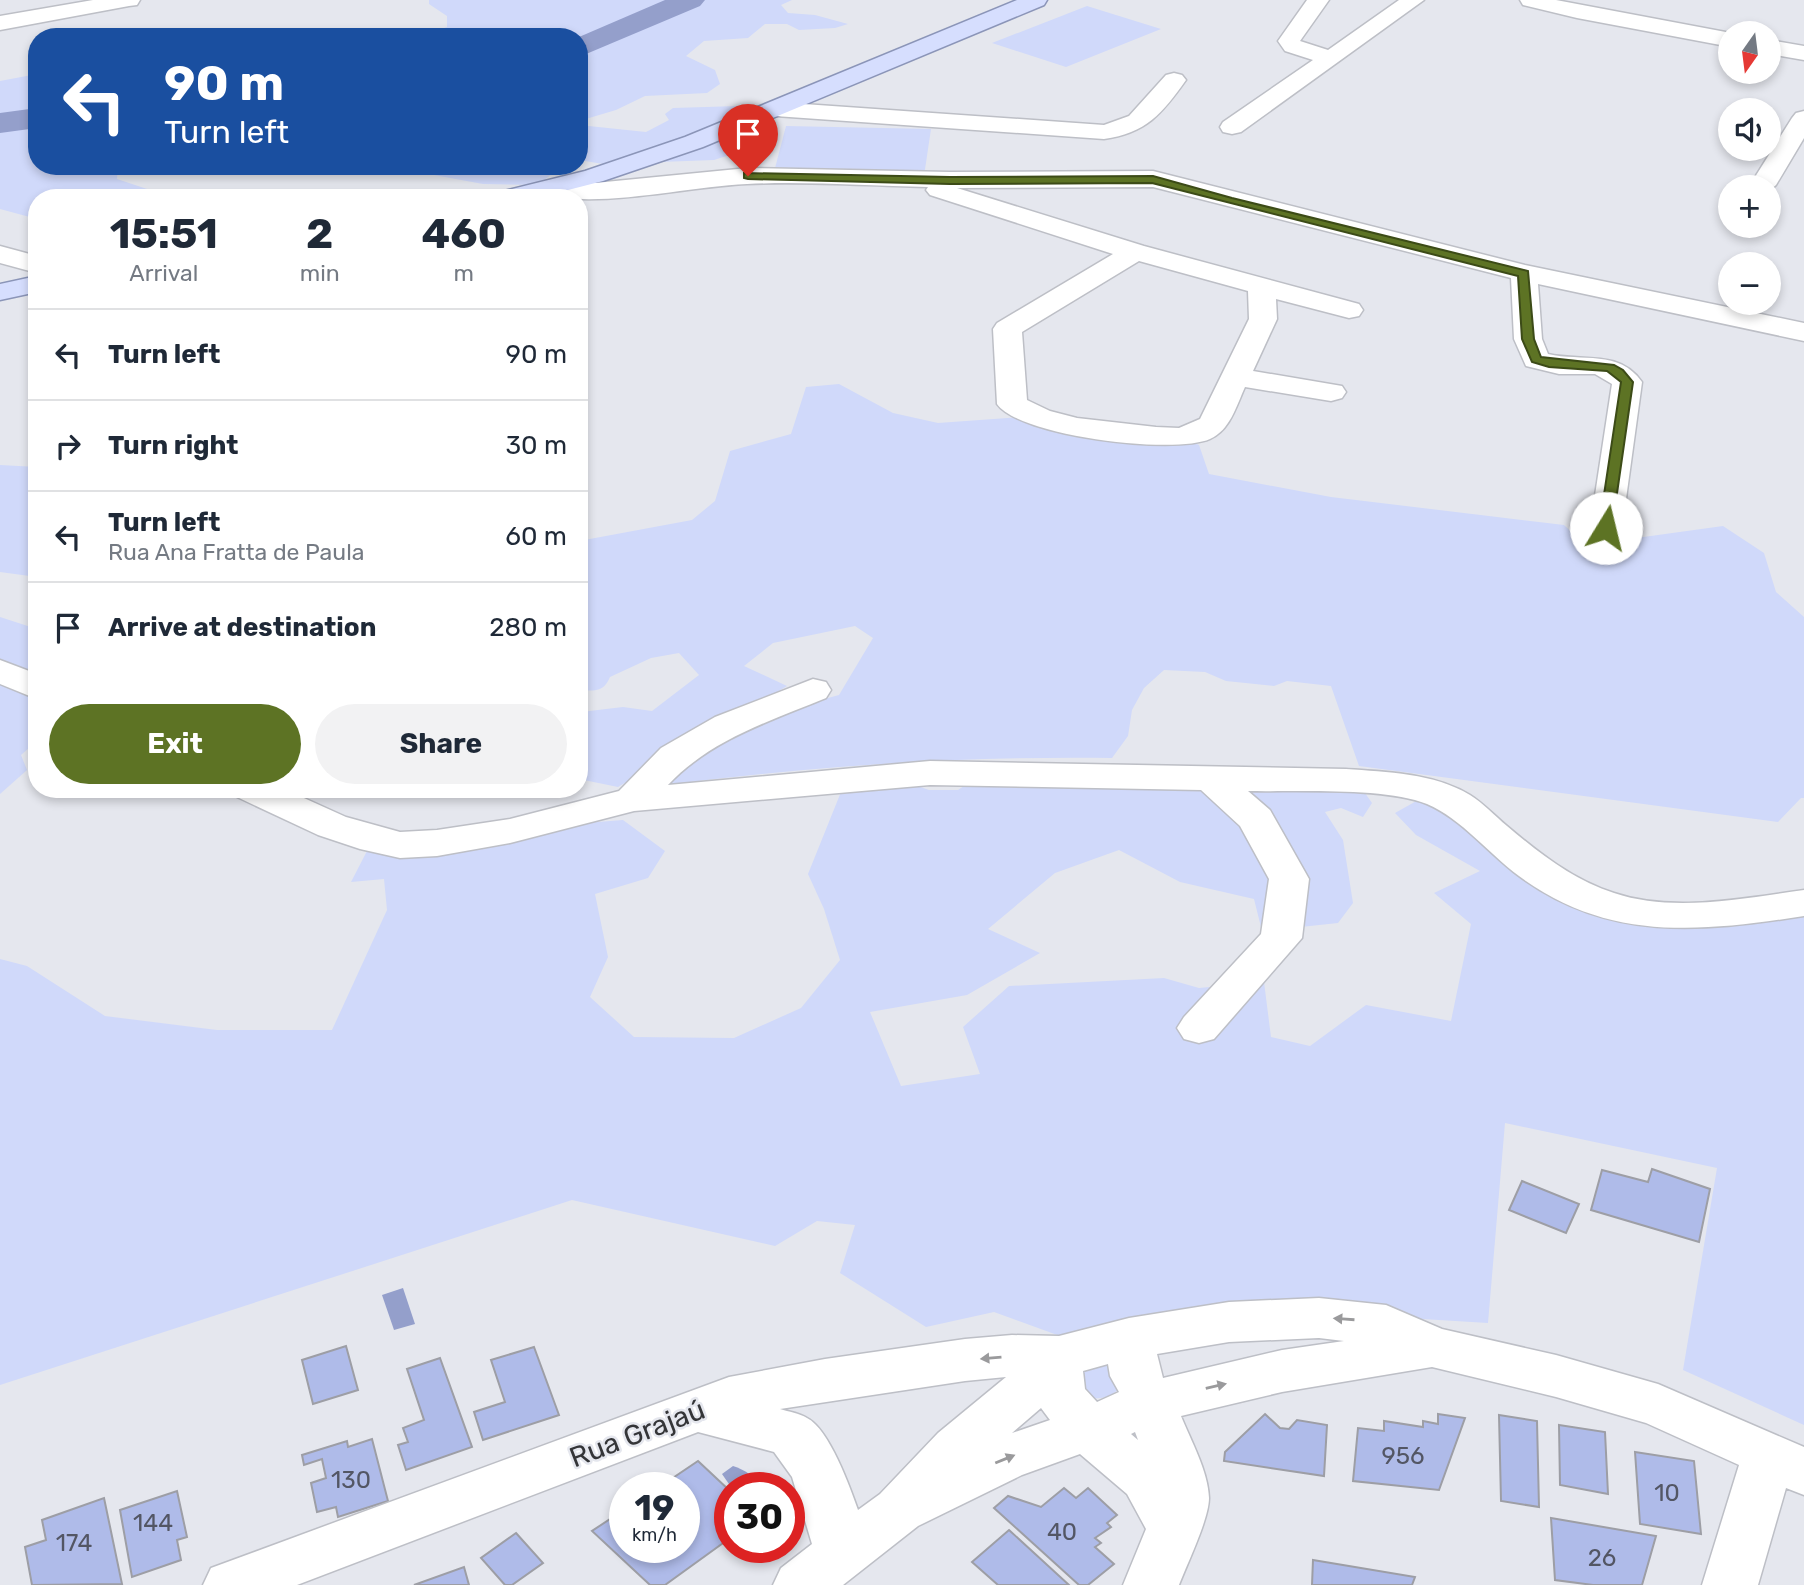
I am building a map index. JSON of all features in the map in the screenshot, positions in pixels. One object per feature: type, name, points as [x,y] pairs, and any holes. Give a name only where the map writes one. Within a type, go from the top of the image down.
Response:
[{"type":"main road","points":[[548,189],[634,164],[775,109],[1035,0]]},
{"type":"main road","points":[[0,292],[28,286]]},
{"type":"street","points":[[0,23],[129,0]]},
{"type":"street","points":[[1318,0],[1289,41],[1293,46],[1322,55],[1325,62]]},
{"type":"street","points":[[1232,127],[1413,0]]},
{"type":"street","points":[[1531,0],[1577,12],[1718,38]]},
{"type":"street","points":[[1782,49],[1804,53]]},
{"type":"street","points":[[775,109],[1104,132],[1122,130],[1137,124],[1174,80]]},
{"type":"street","points":[[1769,175],[1804,118]]},
{"type":"street","points":[[588,191],[748,176],[917,180],[1153,179],[1228,201],[1524,274],[1804,332]]},
{"type":"street","points":[[917,180],[969,200],[1135,252],[1349,310]]},
{"type":"street","points":[[950,180],[964,191],[969,200]]},
{"type":"street","points":[[1135,252],[1007,328],[1012,404],[1040,418],[1077,428],[1179,437],[1198,433],[1213,424],[1263,319],[1262,286]]},
{"type":"street","points":[[0,254],[28,262]]},
{"type":"street","points":[[1524,274],[1528,339],[1536,360],[1549,364],[1610,367],[1619,372],[1627,382],[1606,528]]},
{"type":"street","points":[[1236,377],[1331,392]]},
{"type":"street","points":[[0,671],[28,684]]},
{"type":"street","points":[[633,799],[674,757],[728,725],[813,690]]},
{"type":"street","points":[[271,798],[332,826],[373,840],[400,845],[437,843],[510,831],[633,799],[725,793],[885,775],[930,773],[1346,781],[1428,792],[1455,803],[1532,867],[1578,894],[1630,911],[1697,916],[1804,903]]},
{"type":"street","points":[[1199,1028],[1281,938],[1289,879],[1256,819],[1212,779]]},
{"type":"street","points":[[821,1569],[899,1510],[957,1449],[1018,1398],[1059,1357],[1129,1338],[1228,1322],[1319,1318],[1386,1325],[1432,1347],[1556,1376],[1658,1405],[1786,1463],[1730,1585]]},
{"type":"street","points":[[1129,1338],[1136,1376],[1150,1402],[1174,1466],[1182,1499],[1174,1528],[1151,1585]]},
{"type":"street","points":[[899,1510],[1003,1459],[1088,1429],[1150,1402],[1282,1371],[1432,1347]]},
{"type":"street","name":"Rua Grajaú","points":[[232,1585],[557,1465],[694,1409],[767,1389],[965,1360],[1012,1356],[1059,1357]]},
{"type":"street","points":[[1059,1357],[1061,1397],[1088,1429],[1146,1478],[1174,1528]]},
{"type":"street","points":[[791,1434],[825,1380]]},
{"type":"street","points":[[694,1409],[791,1434],[820,1477],[831,1509],[821,1569]]},
{"type":"shaded area","points":[[429,0],[792,0],[781,5],[788,13],[815,15],[848,24],[835,28],[799,30],[787,24],[765,24],[748,38],[704,41],[686,56],[715,70],[720,84],[707,93],[645,96],[616,110],[588,118],[588,28],[444,28],[447,27],[447,16],[429,4]]},
{"type":"shaded area","points":[[1087,6],[1161,29],[1066,67],[992,43]]},
{"type":"shaded area","points":[[28,76],[28,175],[117,175],[117,179],[147,189],[28,189],[28,217],[0,209],[0,81]]},
{"type":"shaded area","points":[[738,106],[755,114],[762,122],[755,129],[754,147],[714,160],[660,162],[636,155],[609,165],[588,162],[588,126],[646,132],[669,120],[665,114],[673,108]]},
{"type":"shaded area","points":[[786,126],[931,129],[924,176],[774,172]]},
{"type":"shaded area","points":[[434,175],[551,175],[538,185],[483,184]]},
{"type":"shaded area","points":[[839,384],[893,413],[938,423],[1023,417],[1168,432],[1199,445],[1209,474],[1331,497],[1564,525],[1587,543],[1594,545],[1609,545],[1629,539],[1723,526],[1764,553],[1776,592],[1804,617],[1804,798],[1778,822],[1359,766],[1331,686],[1287,681],[1274,686],[1226,681],[1205,672],[1164,670],[1144,688],[1132,710],[1128,736],[1112,758],[889,764],[777,772],[666,785],[719,735],[784,710],[839,695],[873,638],[855,626],[773,643],[744,666],[787,686],[618,787],[588,781],[588,711],[623,707],[652,711],[699,675],[679,653],[651,658],[610,677],[605,686],[588,690],[588,539],[692,520],[715,501],[730,451],[791,434],[806,387]]},
{"type":"shaded area","points":[[0,465],[28,467],[28,576],[0,572]]},
{"type":"shaded area","points":[[0,617],[28,626],[28,749],[21,755],[27,770],[0,794]]},
{"type":"shaded area","points":[[973,780],[1312,786],[1365,793],[1372,803],[1363,817],[1341,808],[1325,812],[1343,840],[1353,903],[1338,923],[1262,931],[1254,899],[1180,882],[1119,850],[1055,873],[988,929],[1040,953],[967,995],[870,1012],[901,1086],[980,1074],[963,1027],[1009,986],[1164,978],[1199,988],[1264,982],[1271,1037],[1310,1046],[1366,1005],[1451,1021],[1471,924],[1434,893],[1480,871],[1416,835],[1395,813],[1420,799],[1447,807],[1574,903],[1804,912],[1804,1425],[1683,1370],[1717,1168],[1505,1123],[1488,1323],[1324,1313],[1093,1348],[994,1312],[926,1327],[840,1273],[855,1225],[817,1221],[775,1246],[572,1200],[0,1385],[0,959],[27,966],[105,1016],[217,1030],[332,1030],[387,910],[384,879],[351,882],[367,851],[442,852],[508,843],[573,824],[623,820],[665,851],[648,878],[595,894],[608,957],[590,997],[634,1037],[734,1038],[801,1008],[840,960],[824,909],[808,874],[843,787],[909,783],[929,790],[958,790]]},
{"type":"shaded area","points":[[403,1288],[415,1324],[394,1330],[382,1295]]},
{"type":"shaded area","points":[[1111,1360],[1121,1386],[1105,1397],[1084,1396],[1072,1366]]},
{"type":"shaded area","points":[[733,1466],[746,1472],[725,1472]]},
{"type":"building","points":[[1652,1169],[1710,1189],[1699,1242],[1591,1210],[1602,1170],[1648,1182]]},
{"type":"building","points":[[1522,1181],[1579,1204],[1566,1233],[1509,1210]]},
{"type":"building","points":[[346,1346],[358,1390],[313,1404],[302,1360]]},
{"type":"building","points":[[534,1347],[559,1415],[483,1440],[474,1412],[505,1402],[491,1360]]},
{"type":"building","points":[[440,1358],[472,1447],[406,1470],[398,1445],[408,1442],[403,1428],[424,1420],[407,1369]]},
{"type":"building","points":[[1265,1414],[1280,1428],[1289,1429],[1297,1420],[1327,1425],[1324,1476],[1224,1461],[1225,1452]]},
{"type":"building","points":[[1438,1414],[1465,1418],[1439,1490],[1353,1481],[1358,1428],[1384,1431],[1384,1421],[1423,1427],[1423,1421],[1438,1424]]},
{"type":"building","points":[[1499,1415],[1537,1421],[1539,1507],[1501,1501]]},
{"type":"building","points":[[1559,1425],[1605,1432],[1608,1494],[1560,1485]]},
{"type":"building","points":[[372,1439],[388,1501],[338,1517],[336,1507],[317,1512],[311,1483],[326,1478],[322,1459],[304,1465],[302,1455],[347,1441],[348,1447]]},
{"type":"building","points":[[1635,1452],[1694,1461],[1701,1534],[1640,1524]]},
{"type":"building","points":[[698,1461],[714,1476],[714,1550],[700,1560],[700,1472],[682,1472]]},
{"type":"building","points":[[1064,1488],[1076,1498],[1088,1488],[1117,1515],[1107,1523],[1111,1527],[1095,1538],[1101,1543],[1095,1547],[1114,1564],[1088,1585],[1079,1585],[994,1508],[1008,1496],[1041,1507]]},
{"type":"building","points":[[177,1491],[187,1537],[177,1540],[181,1560],[132,1577],[120,1510]]},
{"type":"building","points":[[104,1498],[122,1584],[32,1585],[25,1547],[46,1540],[42,1520]]},
{"type":"building","points":[[1551,1518],[1656,1536],[1642,1585],[1593,1585],[1555,1580]]},
{"type":"building","points":[[609,1520],[609,1547],[592,1531]]},
{"type":"building","points":[[1009,1530],[1069,1585],[998,1585],[972,1562]]},
{"type":"building","points":[[516,1533],[543,1563],[512,1585],[505,1585],[481,1558]]},
{"type":"building","points":[[1313,1560],[1415,1577],[1412,1585],[1312,1585]]},
{"type":"building","points":[[626,1563],[695,1563],[665,1585],[650,1585]]},
{"type":"building","points":[[464,1567],[469,1585],[414,1585]]},
{"type":"waterway","points":[[588,44],[690,0]]},
{"type":"waterway","points":[[0,123],[28,119]]},
{"type":"route","points":[[748,176],[950,180],[1153,179],[1228,201],[1524,274],[1528,339],[1536,360],[1549,364],[1595,364],[1610,367],[1619,372],[1627,382],[1606,528]]}]
